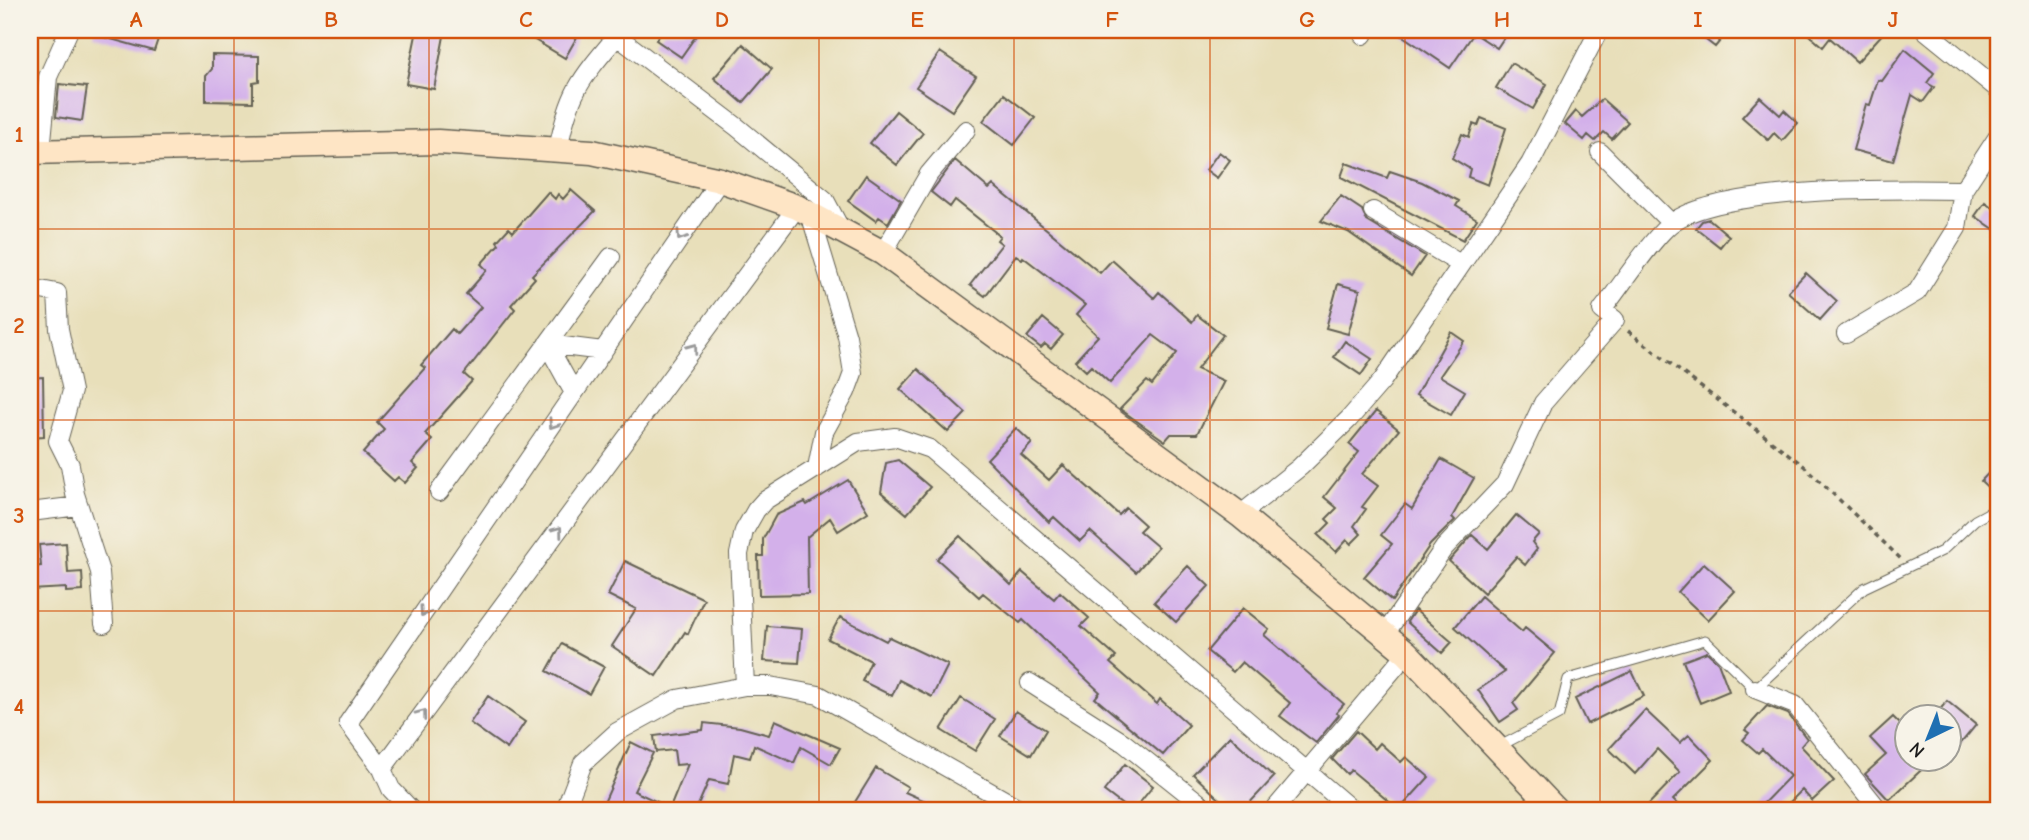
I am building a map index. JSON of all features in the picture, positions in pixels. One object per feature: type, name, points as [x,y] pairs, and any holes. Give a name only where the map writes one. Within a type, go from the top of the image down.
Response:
[{"type":"main road","points":[[35,151],[438,142],[592,152],[720,180],[804,212],[883,253],[1240,515],[1408,653],[1556,810]]},
{"type":"street","points":[[35,151],[48,77],[69,30]]},
{"type":"street","points":[[1240,515],[1300,467],[1349,419],[1382,381],[1530,164],[1600,30]]},
{"type":"street","points":[[1925,30],[1999,90]]},
{"type":"street","points":[[558,150],[565,115],[577,84],[613,33],[737,127],[825,200],[841,230]]},
{"type":"street","points":[[883,253],[929,174],[966,130]]},
{"type":"street","points":[[1846,334],[1917,292],[1957,228],[1963,190],[1999,135]]},
{"type":"street","points":[[1600,152],[1671,223]]},
{"type":"street","points":[[411,810],[391,789],[382,769],[348,723],[720,180]]},
{"type":"street","points":[[1385,634],[1444,548],[1505,484],[1543,402],[1615,320],[1602,310],[1671,223],[1698,208],[1810,193],[1963,190]]},
{"type":"street","points":[[1373,211],[1460,264]]},
{"type":"street","points":[[804,212],[847,336],[853,373],[824,432],[817,468]]},
{"type":"street","points":[[382,769],[804,212]]},
{"type":"street","points":[[439,492],[611,257]]},
{"type":"street","points":[[30,288],[57,293],[59,329],[72,391],[58,441],[70,465],[79,506],[100,572],[104,624]]},
{"type":"street","points":[[547,344],[603,351]]},
{"type":"street","points":[[547,344],[574,393]]},
{"type":"street","points":[[745,686],[738,567],[744,531],[764,501],[870,438],[907,439],[930,449],[1352,810]]},
{"type":"street","points":[[30,512],[79,506]]},
{"type":"street","points":[[1274,810],[1408,653]]},
{"type":"street","points":[[1030,683],[1124,743],[1208,810]]},
{"type":"street","points":[[565,810],[583,763],[617,732],[677,699],[745,686],[795,689],[819,695],[1022,810]]},
{"type":"street","points":[[1755,689],[1795,705],[1879,810]]},
{"type":"lane","points":[[1499,747],[1559,715],[1568,679],[1705,640],[1755,689],[1864,587],[1942,551],[1975,520],[1999,508]]},
{"type":"path","points":[[1615,320],[1663,361],[1804,466],[1907,565]]},
{"type":"building","points":[[94,30],[161,30],[154,51],[93,34]]},
{"type":"building","points":[[417,30],[444,36],[434,89],[406,84]]},
{"type":"building","points":[[518,30],[581,30],[565,58]]},
{"type":"building","points":[[664,30],[700,30],[681,57],[656,40]]},
{"type":"building","points":[[1394,30],[1509,30],[1497,48],[1474,33],[1450,68]]},
{"type":"building","points":[[1693,30],[1729,30],[1715,47]]},
{"type":"building","points":[[1803,30],[1886,30],[1857,62],[1830,38],[1823,47]]},
{"type":"building","points":[[743,44],[772,69],[743,103],[714,78]]},
{"type":"building","points":[[1905,49],[1934,73],[1927,83],[1934,87],[1923,102],[1912,95],[1893,161],[1853,150],[1866,104],[1870,105],[1878,80],[1882,81]]},
{"type":"building","points":[[940,52],[976,76],[952,111],[916,87]]},
{"type":"building","points":[[212,55],[259,56],[259,81],[253,82],[253,102],[206,101],[206,76],[212,69]]},
{"type":"building","points":[[1511,63],[1547,84],[1533,109],[1496,88]]},
{"type":"building","points":[[59,84],[87,87],[82,121],[56,117]]},
{"type":"building","points":[[1004,94],[1035,118],[1014,145],[983,121]]},
{"type":"building","points":[[1760,97],[1780,115],[1784,110],[1798,123],[1782,141],[1774,133],[1768,140],[1742,117]]},
{"type":"building","points":[[1602,99],[1628,122],[1612,139],[1604,132],[1595,141],[1588,135],[1584,140],[1565,124],[1576,111],[1582,117]]},
{"type":"building","points":[[896,111],[923,133],[897,165],[870,143]]},
{"type":"building","points":[[1481,118],[1506,128],[1488,185],[1468,177],[1470,169],[1452,158],[1462,134],[1469,137],[1473,124],[1478,126]]},
{"type":"building","points":[[1219,152],[1230,160],[1217,178],[1206,170]]},
{"type":"building","points":[[955,160],[989,189],[993,185],[1100,273],[1112,260],[1154,298],[1159,292],[1192,322],[1197,315],[1223,335],[1197,369],[1224,381],[1197,434],[1171,434],[1165,441],[1120,409],[1147,381],[1152,385],[1177,353],[1153,335],[1110,383],[1091,366],[1086,371],[1075,361],[1098,336],[1076,315],[1085,305],[1023,257],[1022,259],[1016,255],[985,296],[970,285],[1002,244],[997,240],[1000,236],[955,200],[950,207],[931,192]]},
{"type":"building","points":[[1346,163],[1387,178],[1390,171],[1422,182],[1459,201],[1456,206],[1477,219],[1463,240],[1341,177]]},
{"type":"building","points":[[866,175],[901,200],[888,223],[879,217],[876,221],[848,201]]},
{"type":"building","points":[[571,190],[595,211],[532,275],[535,278],[511,305],[515,309],[464,374],[472,381],[425,434],[432,440],[412,463],[418,468],[405,483],[398,477],[394,481],[363,453],[384,429],[377,422],[425,368],[421,365],[452,329],[457,334],[481,307],[466,294],[487,270],[481,264],[499,244],[497,241],[509,228],[513,232],[548,192],[555,199],[558,194],[563,199]]},
{"type":"building","points":[[1341,196],[1362,210],[1367,221],[1425,256],[1411,276],[1348,232],[1321,221]]},
{"type":"building","points":[[1985,202],[1999,212],[1999,221],[1994,229],[1975,216]]},
{"type":"building","points":[[1709,219],[1729,236],[1720,247],[1696,228],[1702,221]]},
{"type":"building","points":[[1806,273],[1837,301],[1820,320],[1788,292]]},
{"type":"building","points":[[1338,284],[1360,290],[1348,334],[1326,328]]},
{"type":"building","points":[[1043,318],[1063,335],[1051,349],[1045,344],[1041,348],[1027,337]]},
{"type":"building","points":[[1451,332],[1464,341],[1440,376],[1465,391],[1451,415],[1416,395]]},
{"type":"building","points":[[1345,341],[1372,359],[1361,375],[1334,357]]},
{"type":"building","points":[[918,369],[966,413],[948,432],[900,389]]},
{"type":"building","points":[[43,377],[44,436],[30,437],[30,378]]},
{"type":"building","points":[[1376,411],[1399,430],[1362,474],[1378,486],[1362,507],[1366,509],[1354,526],[1361,534],[1351,544],[1347,540],[1336,552],[1318,535],[1330,523],[1326,519],[1337,508],[1324,497],[1359,452],[1349,444]]},
{"type":"building","points":[[1016,428],[1032,443],[1021,455],[1049,480],[1063,465],[1119,515],[1126,508],[1145,525],[1139,531],[1158,547],[1136,572],[1090,531],[1080,541],[1054,517],[1049,522],[987,459]]},
{"type":"building","points":[[1441,459],[1474,478],[1452,517],[1455,520],[1430,545],[1392,601],[1364,577],[1392,544],[1381,535],[1405,504],[1412,509]]},
{"type":"building","points":[[898,460],[930,487],[907,514],[881,492],[886,463]]},
{"type":"building","points":[[1999,462],[1999,498],[1981,481]]},
{"type":"building","points":[[848,480],[868,512],[838,531],[830,518],[807,537],[808,594],[759,595],[758,556],[763,556],[763,539],[776,515],[805,502],[807,505]]},
{"type":"building","points":[[1516,515],[1539,534],[1532,542],[1537,549],[1525,565],[1516,557],[1484,593],[1449,561],[1472,535],[1488,549]]},
{"type":"building","points":[[960,536],[1011,585],[1022,572],[1054,599],[1060,592],[1089,618],[1081,626],[1116,657],[1110,663],[1157,704],[1160,699],[1189,725],[1163,755],[1095,698],[1100,692],[1023,620],[1020,623],[983,593],[979,597],[937,559]]},
{"type":"building","points":[[66,543],[68,573],[82,572],[83,591],[66,592],[66,588],[30,590],[30,567],[41,566],[39,545]]},
{"type":"building","points":[[625,561],[704,599],[688,634],[685,632],[656,676],[612,646],[636,609],[608,595]]},
{"type":"building","points":[[1704,563],[1735,591],[1708,620],[1678,592]]},
{"type":"building","points":[[1188,566],[1209,586],[1176,622],[1154,602]]},
{"type":"building","points":[[1481,596],[1522,632],[1525,628],[1555,653],[1513,703],[1518,710],[1500,722],[1478,690],[1505,672],[1455,627]]},
{"type":"building","points":[[1243,608],[1269,629],[1264,635],[1344,704],[1336,713],[1339,715],[1316,743],[1280,716],[1290,703],[1242,662],[1233,672],[1207,651]]},
{"type":"building","points":[[1415,610],[1452,642],[1442,653],[1407,622]]},
{"type":"building","points":[[840,617],[886,641],[889,637],[948,665],[932,697],[899,680],[892,696],[862,681],[871,661],[828,639]]},
{"type":"building","points":[[767,626],[802,629],[799,663],[764,661]]},
{"type":"building","points":[[562,644],[604,667],[589,694],[547,671]]},
{"type":"building","points":[[1707,652],[1718,662],[1729,691],[1700,703],[1683,661]]},
{"type":"building","points":[[1632,671],[1644,696],[1587,724],[1575,699]]},
{"type":"building","points":[[488,696],[525,722],[507,749],[470,723]]},
{"type":"building","points":[[961,698],[995,719],[975,751],[941,730]]},
{"type":"building","points":[[1767,706],[1788,714],[1807,739],[1801,746],[1834,781],[1812,801],[1802,790],[1782,810],[1757,810],[1790,776],[1762,749],[1758,753],[1743,740],[1749,733],[1745,730]]},
{"type":"building","points":[[1645,710],[1680,743],[1689,735],[1713,760],[1673,800],[1683,810],[1643,810],[1680,772],[1657,749],[1635,774],[1609,749]]},
{"type":"building","points":[[1016,711],[1046,730],[1031,755],[1000,736]]},
{"type":"building","points":[[1962,713],[1976,725],[1962,742]]},
{"type":"building","points":[[1892,718],[1892,774],[1917,774],[1889,800],[1865,774],[1886,755],[1870,738]]},
{"type":"building","points":[[775,720],[840,748],[831,764],[801,747],[794,763],[754,745],[750,758],[734,754],[728,784],[709,780],[696,810],[613,810],[603,805],[631,742],[653,753],[634,791],[670,808],[688,764],[676,765],[674,750],[656,752],[654,736],[703,730],[704,723],[740,727],[769,735]]},
{"type":"building","points":[[1356,731],[1375,749],[1380,743],[1401,762],[1406,757],[1429,777],[1399,810],[1351,770],[1347,774],[1332,759]]},
{"type":"building","points":[[1230,736],[1274,777],[1243,810],[1231,810],[1193,774]]},
{"type":"building","points":[[1125,764],[1153,786],[1134,810],[1129,810],[1104,791]]},
{"type":"building","points":[[876,768],[908,787],[905,792],[945,810],[850,810]]}]
